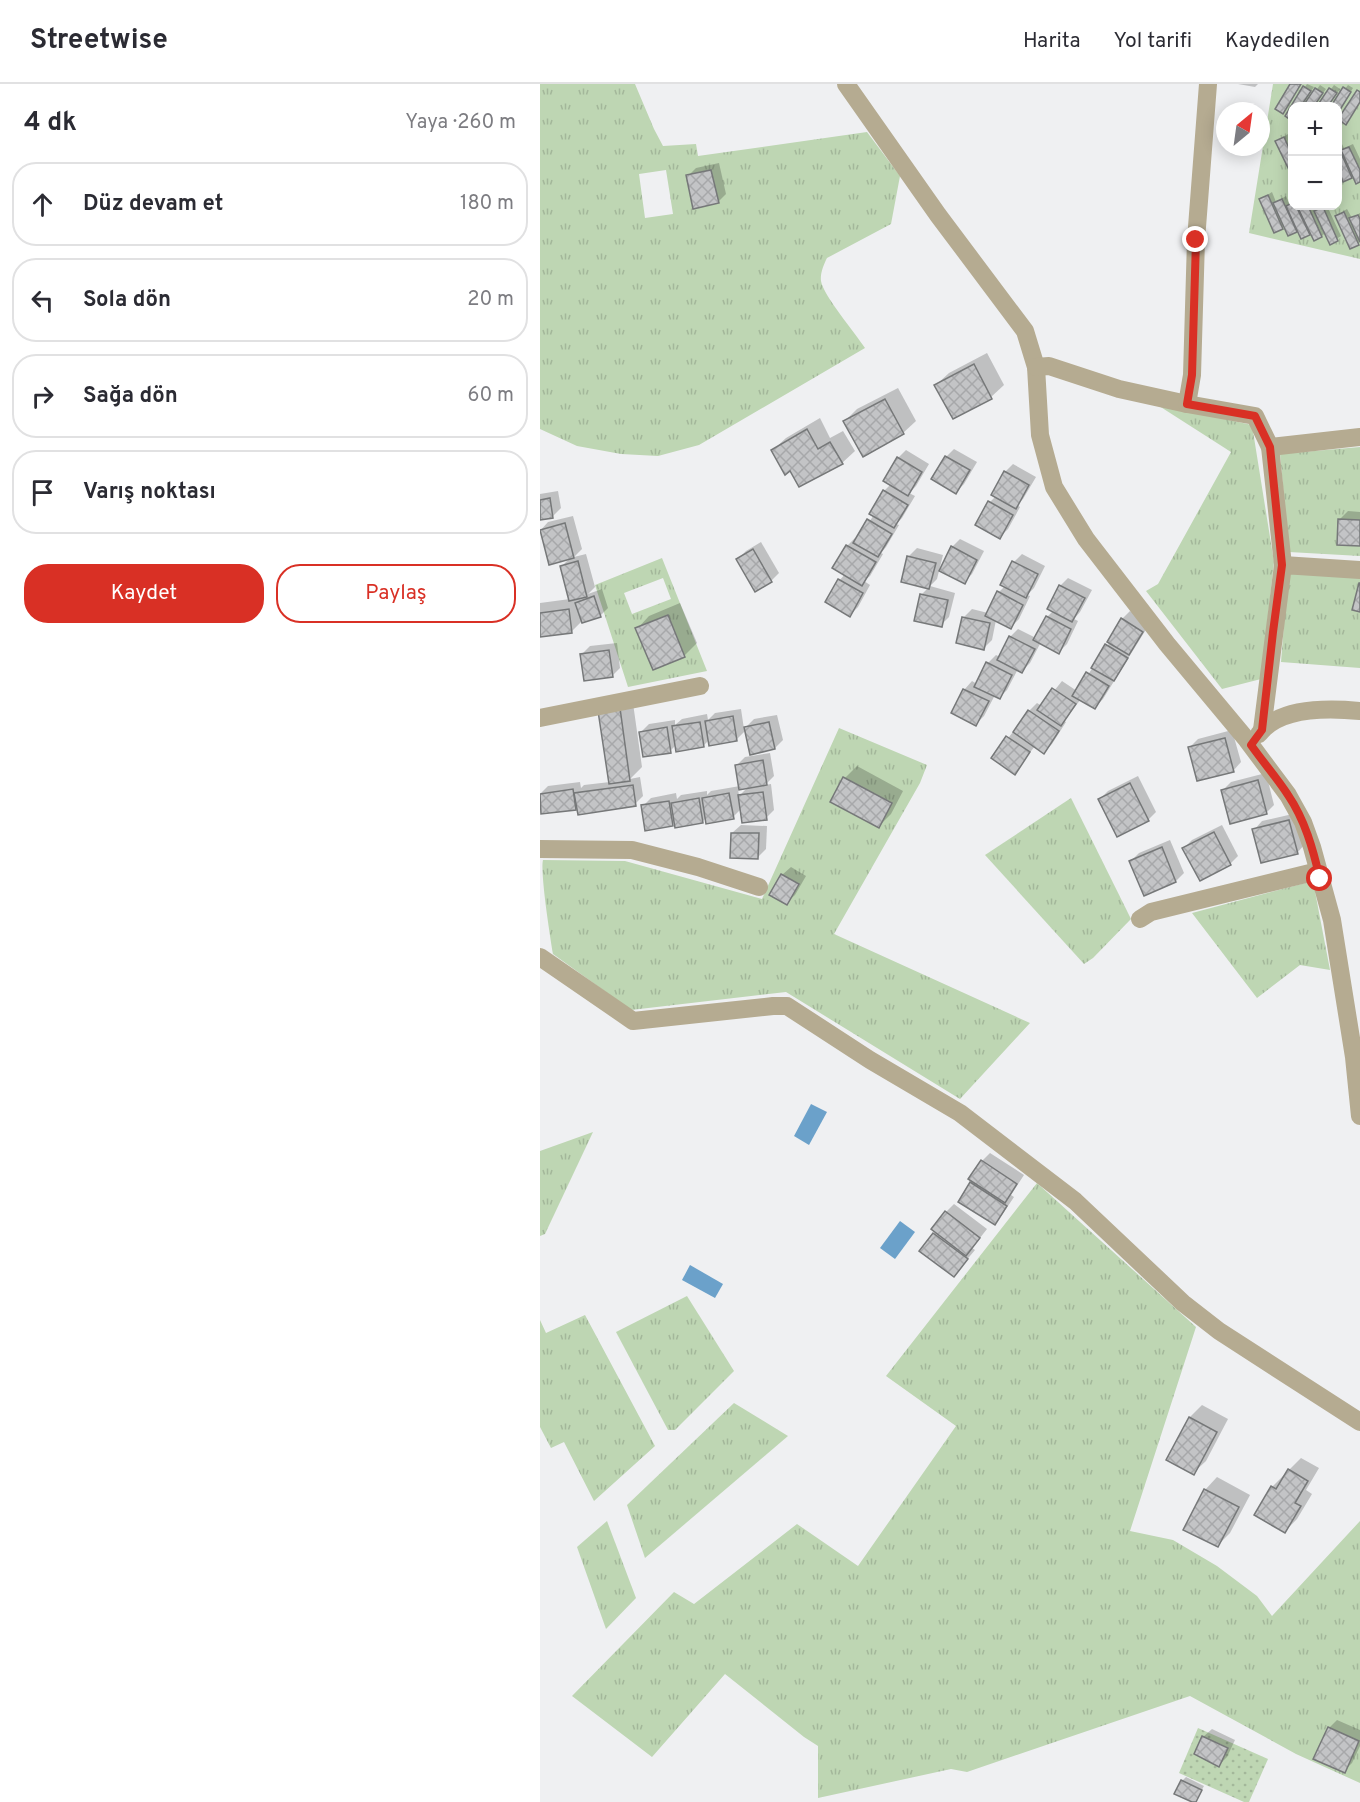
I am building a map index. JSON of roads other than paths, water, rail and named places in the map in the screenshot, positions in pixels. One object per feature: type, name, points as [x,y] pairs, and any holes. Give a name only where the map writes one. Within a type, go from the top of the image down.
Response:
[{"type":"street","points":[[846,84],[938,215],[1025,331],[1036,367],[1040,435],[1054,487],[1086,539],[1116,580],[1251,745],[1288,795],[1298,813],[1312,847],[1334,932],[1354,1057],[1360,1116]]},
{"type":"street","points":[[1187,404],[1192,375],[1196,240],[1208,84]]},
{"type":"street","points":[[1036,367],[1049,366],[1119,389],[1255,416],[1270,447],[1282,565],[1262,730]]},
{"type":"street","points":[[1270,447],[1360,437]]},
{"type":"street","points":[[1282,565],[1360,570]]},
{"type":"street","points":[[540,718],[700,686]]},
{"type":"street","points":[[1251,745],[1262,730],[1276,718],[1327,708],[1360,711]]},
{"type":"street","points":[[540,849],[632,850],[698,867],[759,887]]},
{"type":"street","points":[[1140,919],[1151,912],[1318,871]]},
{"type":"street","points":[[540,957],[633,1022],[787,1006],[960,1113],[1075,1200],[1183,1303],[1220,1331],[1360,1422]]},
{"type":"water","points":[[811,1104],[827,1112],[809,1145],[794,1136]]},
{"type":"water","points":[[900,1221],[915,1232],[895,1259],[880,1248]]},
{"type":"water","points":[[690,1265],[723,1284],[715,1298],[682,1280]]}]
